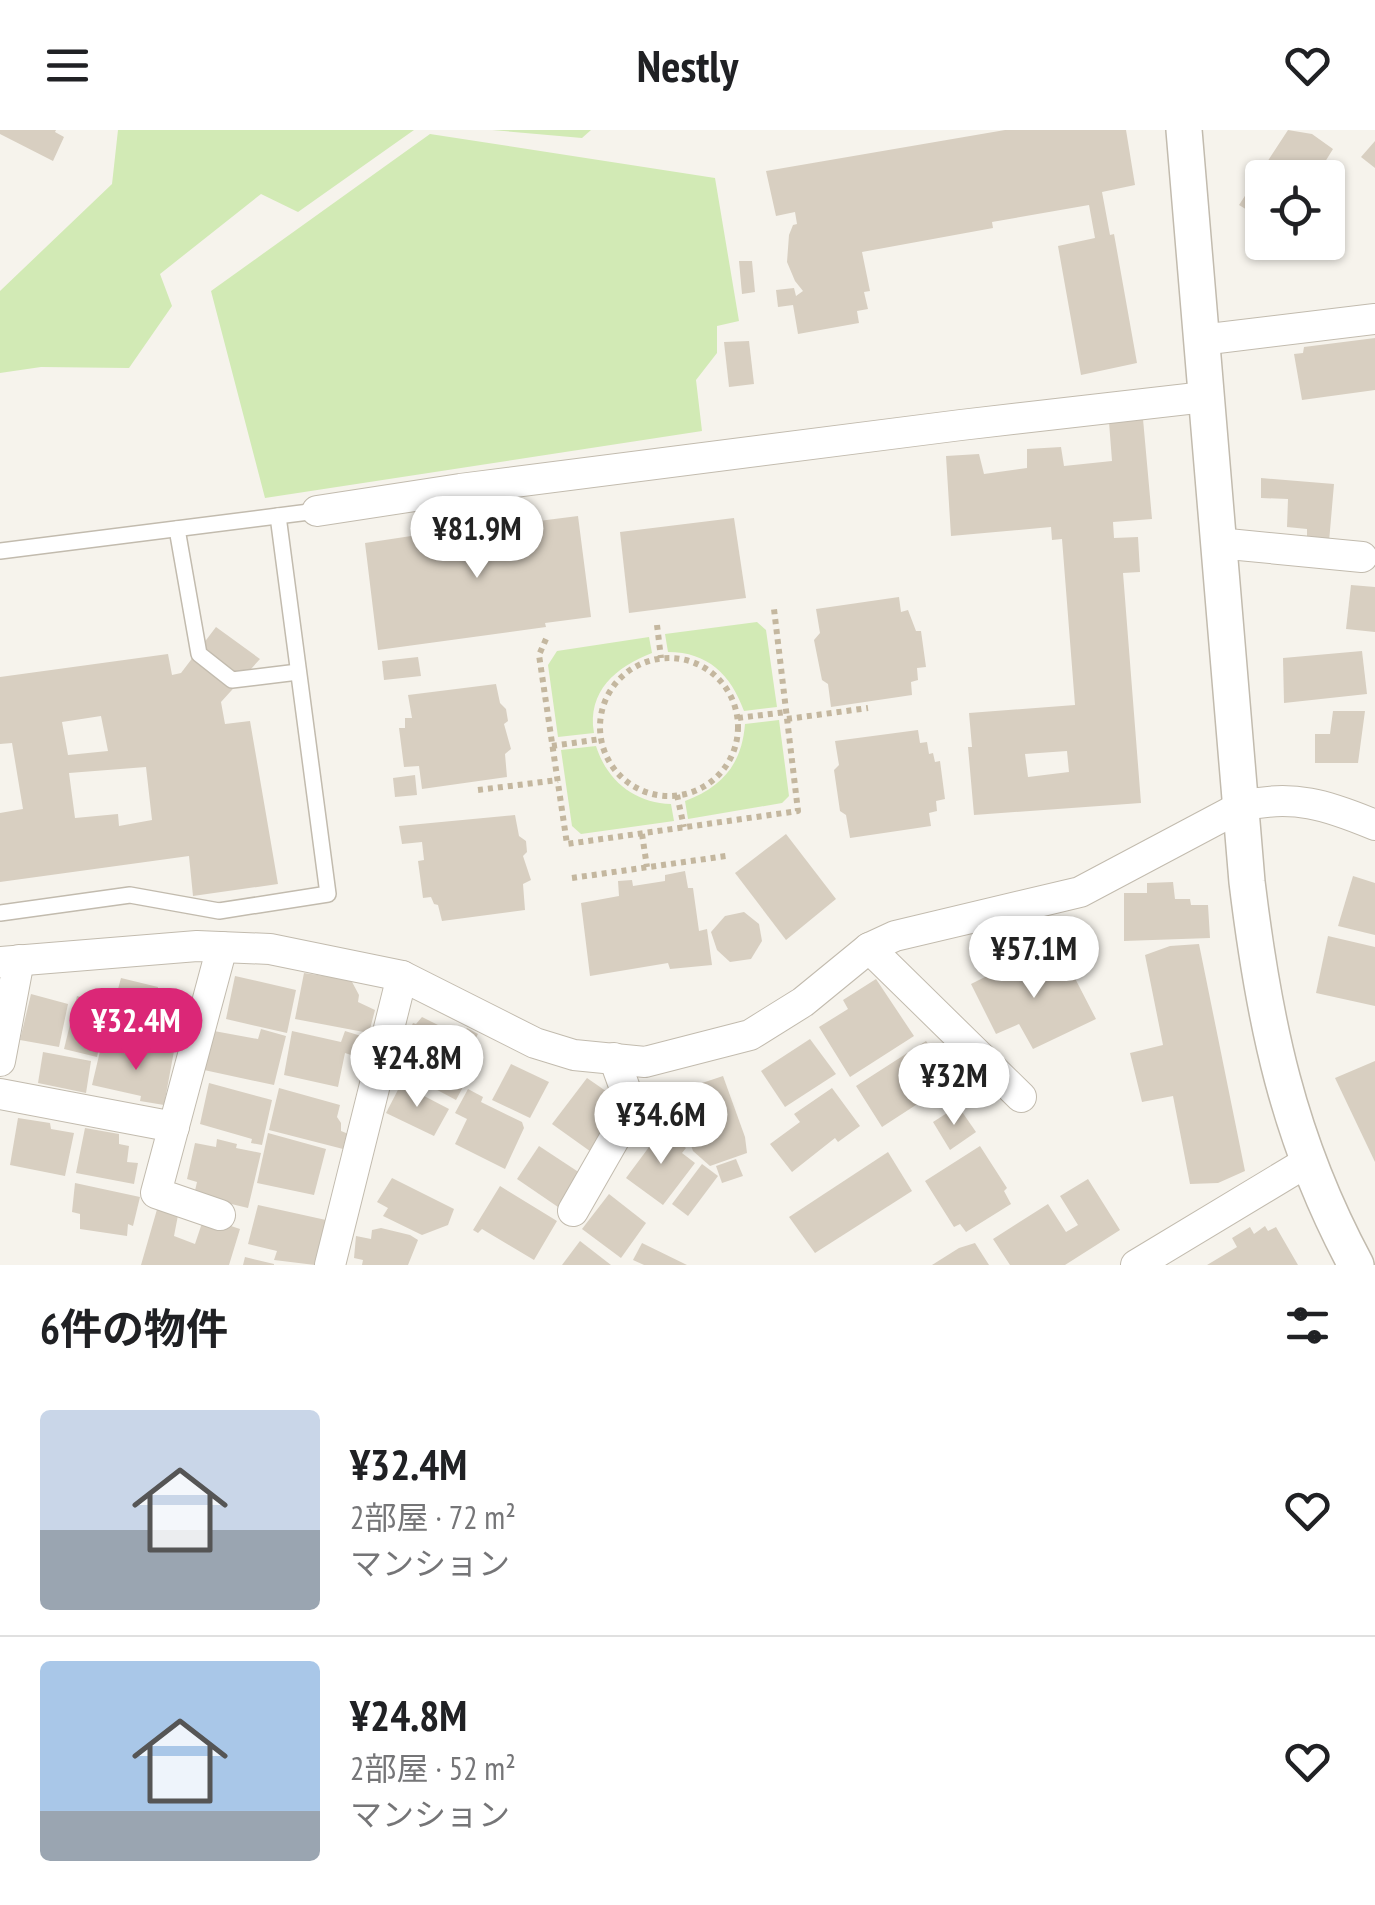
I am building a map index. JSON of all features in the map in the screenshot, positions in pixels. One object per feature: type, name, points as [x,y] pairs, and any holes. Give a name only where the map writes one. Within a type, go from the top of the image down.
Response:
[{"type":"street","points":[[1184,130],[1248,894],[1268,1027],[1307,1162],[1356,1265]]},
{"type":"street","points":[[1201,340],[1375,319]]},
{"type":"street","points":[[317,511],[961,425],[1205,398]]},
{"type":"street","points":[[1218,543],[1362,558]]},
{"type":"street","points":[[0,1061],[10,961],[222,947],[270,948],[402,976],[536,1043],[574,1054],[646,1062],[750,1036],[803,1002],[869,948],[895,936],[1080,892],[1242,806],[1271,799],[1302,800],[1375,825]]},
{"type":"street","points":[[220,1215],[156,1193],[222,947]]},
{"type":"street","points":[[869,948],[1021,1097]]},
{"type":"street","points":[[330,1265],[402,976]]},
{"type":"street","points":[[573,1211],[632,1108],[614,1058]]},
{"type":"street","points":[[0,1094],[174,1127]]},
{"type":"street","points":[[1136,1265],[1307,1162]]},
{"type":"lane","points":[[0,550],[317,511]]},
{"type":"lane","points":[[0,913],[130,896],[219,910],[328,894],[278,516]]},
{"type":"lane","points":[[177,529],[199,654],[232,680],[298,672]]},
{"type":"path","points":[[546,639],[539,655],[567,844],[642,834],[798,810],[774,608]]},
{"type":"path","points":[[657,624],[661,658]]},
{"type":"path","points":[[661,658],[684,658],[705,667],[722,682],[734,701],[738,718],[736,746],[726,767],[710,784],[666,797],[644,792],[624,780],[609,763],[601,739],[600,718],[607,696],[620,678],[639,664],[661,658]]},
{"type":"path","points":[[738,718],[868,708]]},
{"type":"path","points":[[552,746],[601,739]]},
{"type":"path","points":[[478,790],[558,780]]},
{"type":"path","points":[[677,795],[684,828]]},
{"type":"path","points":[[642,834],[647,867]]},
{"type":"path","points":[[572,878],[726,856]]},
{"type":"green space","points":[[118,130],[414,130],[298,212],[261,194],[160,274],[172,306],[129,368],[41,367],[0,373],[0,291],[112,184]]},
{"type":"green space","points":[[492,130],[591,130],[582,138]]},
{"type":"green space","points":[[430,134],[715,178],[739,321],[717,326],[717,353],[696,380],[702,431],[265,498],[211,291]]},
{"type":"green space","points":[[757,622],[766,630],[777,707],[744,711],[732,687],[716,668],[695,656],[668,652],[665,634]]},
{"type":"green space","points":[[649,637],[652,653],[616,673],[600,693],[593,718],[594,733],[558,737],[548,665],[557,651]]},
{"type":"green space","points":[[779,720],[789,796],[782,803],[688,819],[685,801],[710,789],[728,772],[740,751],[745,724]]},
{"type":"green space","points":[[596,746],[607,770],[624,788],[646,799],[671,804],[674,821],[581,834],[572,826],[561,750]]},
{"type":"building","points":[[0,130],[56,130],[64,137],[53,161],[0,134]]},
{"type":"building","points":[[1005,130],[1126,130],[1135,185],[1102,192],[1110,235],[1114,234],[1137,363],[1081,375],[1058,246],[1095,238],[1089,205],[992,222],[993,228],[862,252],[870,291],[864,292],[868,309],[857,311],[859,323],[798,334],[793,305],[778,307],[776,290],[794,288],[796,296],[803,291],[787,262],[789,235],[797,224],[795,212],[776,216],[766,171]]},
{"type":"building","points":[[1288,130],[1312,134],[1333,149],[1326,160],[1268,160]]},
{"type":"building","points":[[1375,141],[1375,168],[1361,157]]},
{"type":"building","points":[[739,261],[752,261],[755,292],[742,294]]},
{"type":"building","points":[[1375,338],[1375,390],[1302,400],[1294,354],[1303,353],[1304,347]]},
{"type":"building","points":[[749,341],[754,384],[729,387],[724,342]]},
{"type":"building","points":[[1143,419],[1152,519],[1113,522],[1114,538],[1138,537],[1140,572],[1123,573],[1141,803],[974,815],[969,713],[1075,705],[1062,539],[1052,540],[1051,527],[951,536],[946,456],[979,454],[984,474],[1027,468],[1027,449],[1061,447],[1064,466],[1112,461],[1109,422]],"holes":[[[1067,751],[1069,772],[1028,777],[1025,754]]]},
{"type":"building","points":[[1261,478],[1334,484],[1329,542],[1307,539],[1307,529],[1287,527],[1288,499],[1261,498]]},
{"type":"building","points":[[578,516],[591,617],[378,650],[365,543],[530,518],[531,522]]},
{"type":"building","points":[[734,518],[746,598],[629,613],[620,532]]},
{"type":"building","points":[[1351,585],[1375,587],[1375,632],[1346,629]]},
{"type":"building","points":[[899,597],[901,612],[908,610],[916,631],[921,631],[926,667],[917,668],[918,680],[911,682],[912,695],[831,707],[814,640],[820,633],[816,609]]},
{"type":"building","points":[[216,627],[260,659],[221,702],[225,724],[250,721],[278,884],[193,896],[189,856],[0,882],[0,813],[23,809],[12,743],[0,744],[0,677],[168,654],[172,675],[181,673]],"holes":[[[101,716],[108,751],[68,755],[62,722]],[[146,767],[152,820],[119,826],[118,814],[75,818],[69,773]]]},
{"type":"building","points":[[1362,651],[1367,694],[1284,703],[1283,658]]},
{"type":"building","points":[[418,657],[421,676],[384,680],[382,661]]},
{"type":"building","points":[[496,684],[508,721],[504,724],[511,749],[505,754],[507,777],[422,789],[419,766],[404,767],[399,728],[405,728],[405,718],[412,718],[408,695]]},
{"type":"building","points":[[1333,711],[1365,711],[1358,763],[1315,763],[1315,734],[1330,734]]},
{"type":"building","points":[[918,730],[920,743],[927,742],[929,754],[933,753],[935,762],[940,761],[945,799],[936,801],[937,811],[929,813],[931,826],[850,838],[846,815],[840,811],[834,770],[839,765],[835,741]]},
{"type":"building","points":[[415,775],[417,795],[395,797],[393,778]]},
{"type":"building","points":[[515,815],[519,836],[526,841],[527,852],[523,856],[531,880],[523,884],[525,910],[442,921],[438,905],[431,897],[423,898],[418,861],[424,860],[422,842],[402,844],[399,826]]},
{"type":"building","points":[[786,834],[836,899],[786,940],[735,873]]},
{"type":"building","points":[[685,871],[688,888],[693,888],[699,931],[707,929],[712,965],[670,969],[668,963],[590,976],[581,903],[619,896],[618,881],[632,880],[633,886],[665,881],[665,875]]},
{"type":"building","points":[[1353,876],[1375,883],[1375,935],[1338,926]]},
{"type":"building","points":[[1173,882],[1175,899],[1190,899],[1191,905],[1208,905],[1210,938],[1124,941],[1124,893],[1147,893],[1147,883]]},
{"type":"building","points":[[744,912],[759,924],[762,941],[751,959],[730,962],[717,950],[711,932],[725,916]]},
{"type":"building","points":[[1328,936],[1375,947],[1375,1006],[1316,993]]},
{"type":"building","points":[[1199,944],[1245,1171],[1218,1183],[1190,1184],[1173,1096],[1142,1102],[1130,1053],[1163,1045],[1145,955],[1170,946]]},
{"type":"building","points":[[1064,957],[1096,1019],[1033,1049],[1019,1024],[996,1034],[971,984],[1019,960],[1026,973]]},
{"type":"building","points":[[304,973],[351,980],[359,995],[358,1002],[375,1010],[369,1033],[295,1019]]},
{"type":"building","points":[[235,976],[296,990],[287,1033],[226,1019]]},
{"type":"building","points":[[121,978],[158,987],[156,1000],[188,1008],[179,1047],[107,1029]]},
{"type":"building","points":[[876,979],[914,1036],[850,1077],[819,1027],[848,1009],[843,1000]]},
{"type":"building","points":[[31,994],[68,1004],[59,1047],[20,1040]]},
{"type":"building","points":[[77,996],[109,1004],[97,1057],[64,1049]]},
{"type":"building","points":[[422,1017],[448,1030],[420,1082],[406,1077],[408,1068],[396,1061],[413,1023]]},
{"type":"building","points":[[467,1028],[478,1034],[472,1045],[459,1039]]},
{"type":"building","points":[[261,1029],[286,1036],[274,1085],[204,1070],[214,1031],[258,1039]]},
{"type":"building","points":[[292,1031],[341,1042],[345,1031],[374,1040],[369,1061],[345,1053],[338,1087],[284,1075]]},
{"type":"building","points":[[810,1039],[836,1074],[785,1107],[761,1071]]},
{"type":"building","points":[[451,1040],[480,1055],[456,1100],[426,1084]]},
{"type":"building","points":[[926,1041],[936,1055],[946,1049],[962,1075],[882,1127],[856,1086]]},
{"type":"building","points":[[149,1044],[174,1051],[164,1105],[92,1085],[101,1047],[135,1056],[138,1048],[147,1050]]},
{"type":"building","points":[[43,1052],[91,1061],[86,1093],[38,1083]]},
{"type":"building","points":[[1375,1061],[1375,1162],[1335,1078]]},
{"type":"building","points":[[511,1064],[549,1082],[530,1118],[492,1100]]},
{"type":"building","points":[[723,1076],[747,1153],[710,1166],[693,1151],[672,1093]]},
{"type":"building","points":[[587,1078],[626,1105],[594,1154],[552,1124]]},
{"type":"building","points":[[209,1083],[272,1100],[262,1145],[200,1124]]},
{"type":"building","points":[[401,1084],[449,1109],[434,1136],[386,1113]]},
{"type":"building","points":[[279,1088],[340,1105],[337,1117],[341,1131],[351,1135],[347,1150],[269,1130]]},
{"type":"building","points":[[832,1088],[860,1126],[838,1142],[835,1138],[792,1172],[770,1144],[800,1122],[794,1114]]},
{"type":"building","points":[[468,1089],[483,1097],[481,1102],[522,1122],[524,1128],[505,1169],[455,1144],[467,1119],[455,1113]]},
{"type":"building","points":[[958,1106],[976,1132],[950,1150],[933,1122]]},
{"type":"building","points":[[18,1118],[50,1123],[51,1129],[74,1133],[65,1176],[10,1165]]},
{"type":"building","points":[[657,1127],[686,1148],[682,1153],[695,1163],[663,1205],[626,1178],[652,1143],[646,1139]]},
{"type":"building","points":[[85,1128],[119,1134],[119,1144],[129,1146],[127,1162],[138,1163],[134,1184],[76,1173]]},
{"type":"building","points":[[268,1133],[326,1149],[314,1195],[257,1183]]},
{"type":"building","points":[[217,1139],[261,1153],[248,1208],[194,1195],[197,1182],[187,1179],[195,1143],[216,1147]]},
{"type":"building","points":[[539,1146],[580,1173],[558,1207],[517,1179]]},
{"type":"building","points":[[980,1146],[1007,1188],[1004,1191],[1011,1204],[966,1232],[960,1224],[954,1227],[925,1181]]},
{"type":"building","points":[[888,1152],[912,1191],[815,1253],[789,1217]]},
{"type":"building","points":[[736,1159],[743,1176],[722,1183],[716,1166]]},
{"type":"building","points":[[702,1164],[718,1176],[688,1216],[672,1204]]},
{"type":"building","points":[[392,1178],[454,1209],[448,1225],[422,1235],[383,1216],[388,1208],[377,1202]]},
{"type":"building","points":[[1088,1179],[1120,1230],[1065,1265],[1010,1265],[993,1239],[1048,1204],[1066,1232],[1078,1225],[1060,1196]]},
{"type":"building","points":[[75,1183],[140,1197],[127,1236],[80,1229],[80,1214],[72,1212]]},
{"type":"building","points":[[500,1186],[557,1221],[534,1260],[482,1229],[478,1233],[473,1230]]},
{"type":"building","points":[[609,1194],[646,1223],[621,1258],[582,1229]]},
{"type":"building","points":[[258,1205],[326,1220],[315,1265],[274,1260],[277,1251],[248,1244]]},
{"type":"building","points":[[158,1206],[179,1210],[174,1236],[195,1244],[204,1217],[240,1229],[229,1265],[141,1265]]},
{"type":"building","points":[[1265,1226],[1268,1231],[1276,1227],[1298,1265],[1207,1265],[1237,1247],[1232,1238],[1250,1227],[1254,1234]]},
{"type":"building","points":[[381,1228],[418,1240],[408,1265],[362,1265],[363,1260],[354,1258],[356,1236],[371,1239],[372,1230]]},
{"type":"building","points":[[580,1241],[611,1265],[562,1265]]},
{"type":"building","points":[[642,1243],[687,1265],[644,1265],[633,1260]]},
{"type":"building","points":[[975,1243],[989,1265],[932,1265],[959,1248]]},
{"type":"building","points":[[245,1257],[274,1264],[274,1265],[243,1265]]}]
